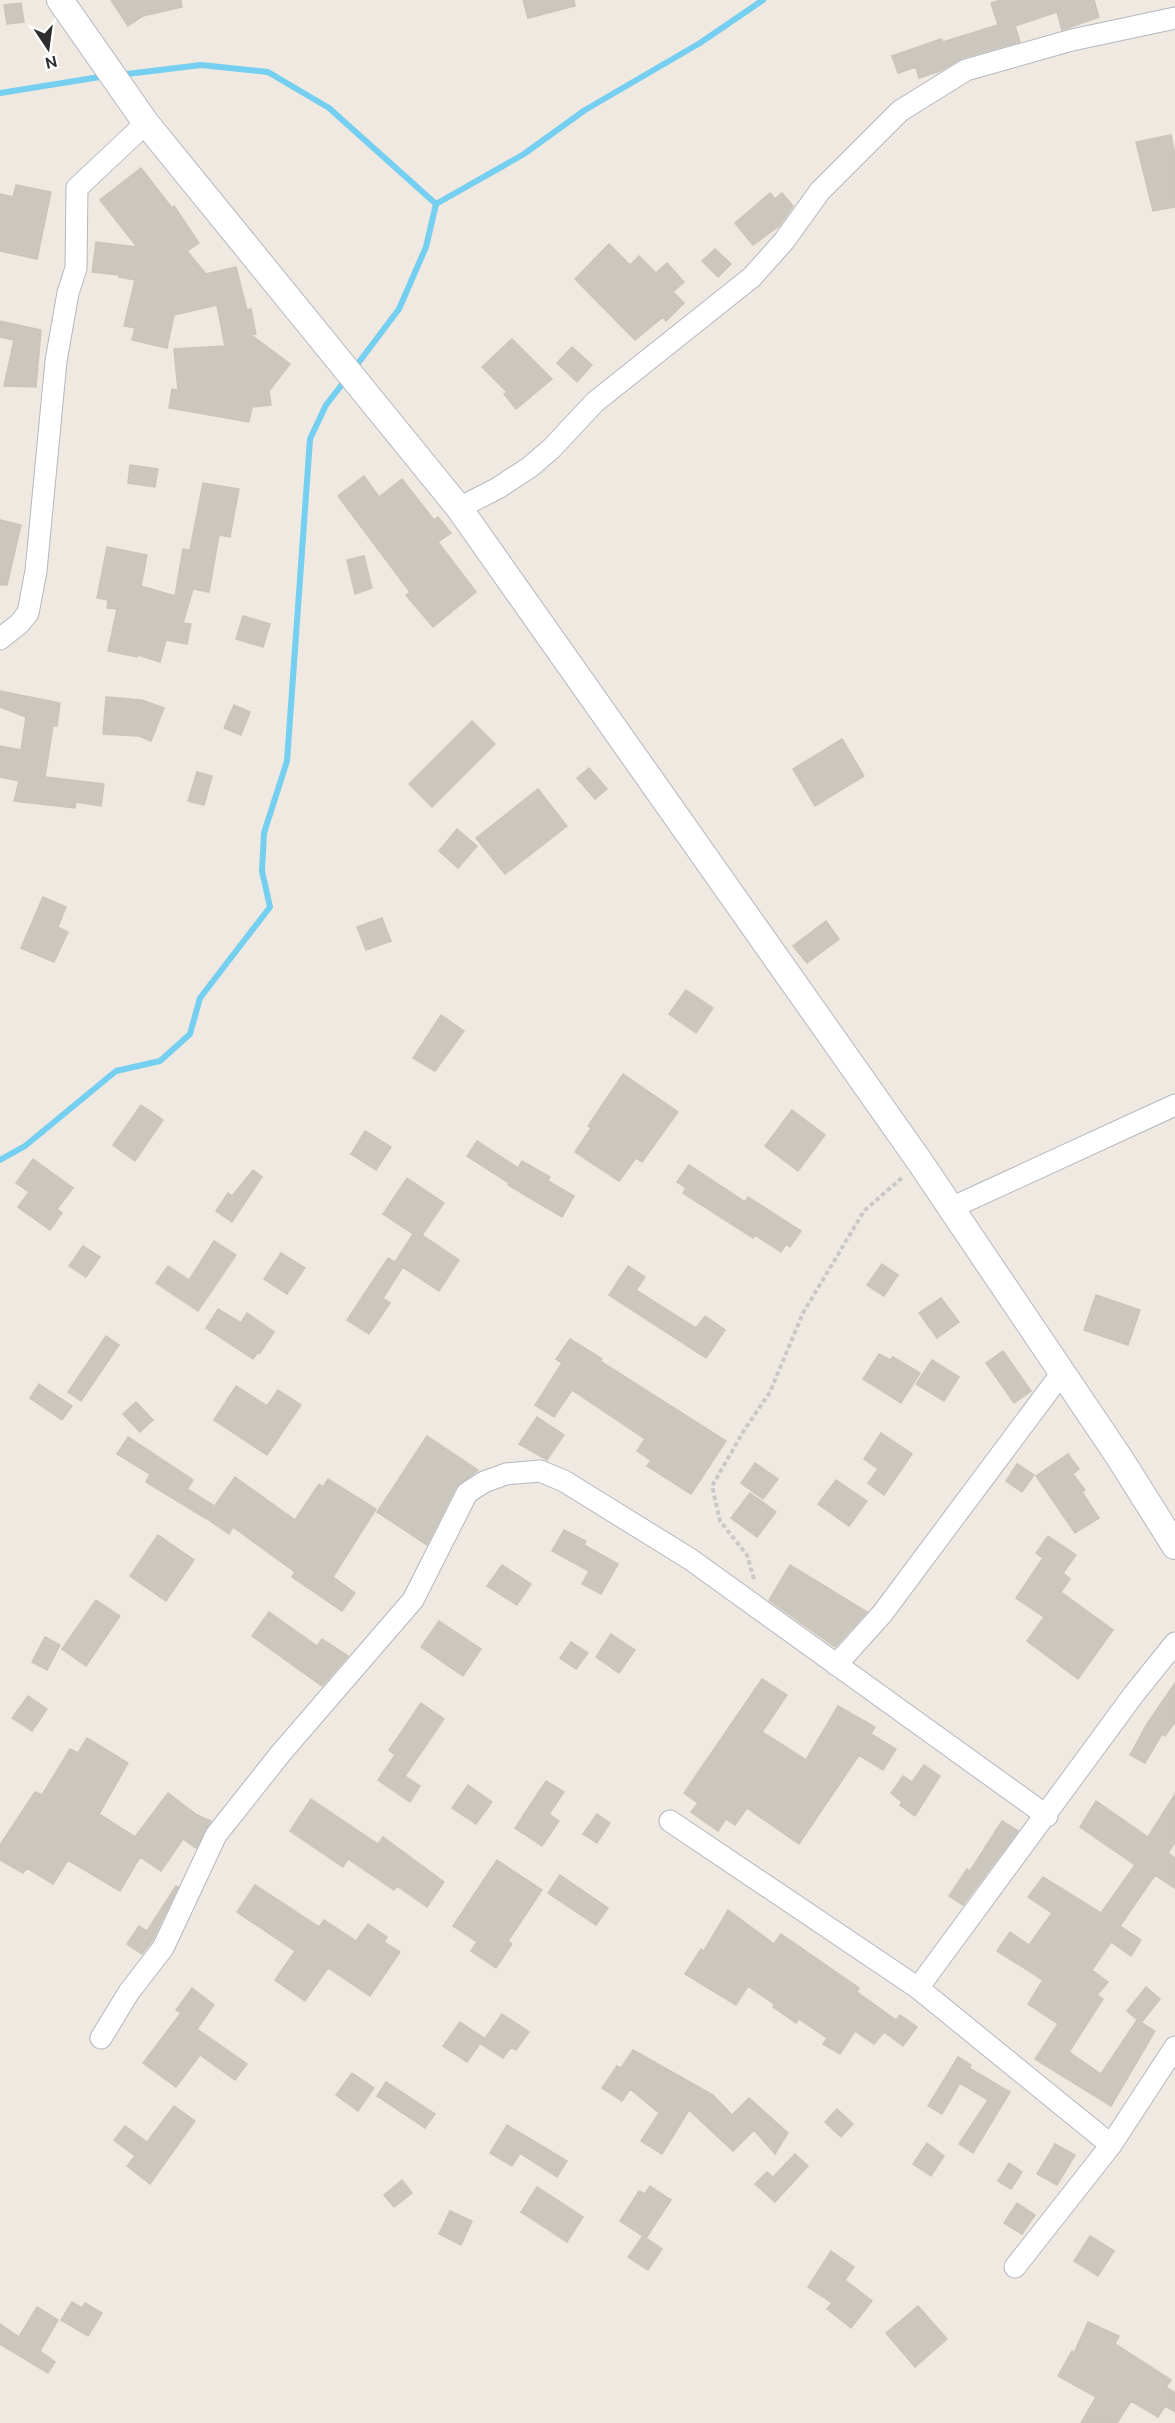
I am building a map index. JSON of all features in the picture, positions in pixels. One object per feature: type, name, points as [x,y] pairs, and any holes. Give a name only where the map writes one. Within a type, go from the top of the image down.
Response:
[{"type":"street","points":[[60,0],[146,123],[459,508],[921,1162],[1061,1374],[1119,1457],[1175,1546]]},
{"type":"street","points":[[459,508],[498,488],[530,467],[552,448],[595,402],[752,277],[784,241],[820,191],[900,111],[966,70],[1072,40],[1175,18]]},
{"type":"street","points":[[0,639],[19,624],[28,613],[36,571],[56,361],[68,293],[76,268],[77,188],[146,123]]},
{"type":"street","points":[[951,1208],[1175,1106]]},
{"type":"street","points":[[836,1665],[882,1614],[1061,1374]]},
{"type":"street","points":[[101,2038],[129,1992],[163,1948],[216,1835],[281,1752],[413,1600],[467,1493],[484,1482],[522,1471],[540,1471],[564,1481],[690,1559],[1047,1816]]},
{"type":"street","points":[[918,1988],[968,1917],[1047,1816],[1134,1694],[1175,1643]]},
{"type":"street","points":[[670,1821],[918,1988],[1111,2145]]},
{"type":"street","points":[[1015,2267],[1111,2145],[1175,2047]]},
{"type":"path","points":[[762,1612],[747,1555],[720,1521],[712,1486],[742,1432],[770,1392],[803,1313],[864,1211],[921,1162]]},
{"type":"building","points":[[111,0],[181,0],[182,7],[143,16],[128,26]]},
{"type":"building","points":[[523,0],[574,0],[575,6],[528,18]]},
{"type":"building","points":[[1001,0],[1094,0],[1099,17],[1062,30],[1057,12],[1015,26],[1020,42],[962,58],[940,71],[919,78],[916,67],[898,73],[892,56],[941,39],[943,42],[998,25],[991,3]]},
{"type":"building","points":[[21,3],[24,22],[7,24],[4,5]]},
{"type":"building","points":[[1171,135],[1175,155],[1175,207],[1153,211],[1136,142]]},
{"type":"building","points":[[141,168],[172,208],[174,206],[199,243],[187,251],[206,274],[236,267],[247,310],[251,309],[256,334],[251,335],[290,364],[269,391],[271,405],[252,407],[249,422],[169,408],[172,389],[178,390],[174,349],[225,346],[217,305],[174,315],[167,348],[132,340],[135,328],[124,326],[135,280],[119,277],[120,275],[92,272],[96,242],[137,247],[100,200]]},
{"type":"building","points":[[16,185],[51,192],[37,259],[0,251],[0,194],[13,197]]},
{"type":"building","points":[[770,193],[775,199],[782,193],[793,206],[779,226],[753,245],[735,223]]},
{"type":"building","points":[[609,244],[630,265],[639,256],[656,273],[667,263],[684,282],[673,292],[684,303],[666,321],[663,317],[635,340],[575,279]]},
{"type":"building","points":[[715,249],[731,264],[718,277],[702,261]]},
{"type":"building","points":[[0,321],[41,330],[36,387],[4,386],[14,340],[0,337]]},
{"type":"building","points":[[512,339],[552,379],[516,409],[504,394],[507,392],[482,367]]},
{"type":"building","points":[[572,347],[592,365],[577,382],[557,363]]},
{"type":"building","points":[[130,465],[158,469],[155,487],[128,483]]},
{"type":"building","points":[[364,476],[379,497],[402,479],[434,520],[438,517],[451,533],[438,542],[476,592],[433,627],[406,595],[410,592],[338,496]]},
{"type":"building","points":[[203,483],[239,489],[230,537],[219,535],[209,592],[193,589],[183,623],[191,624],[187,644],[166,640],[160,662],[138,655],[137,657],[108,651],[117,609],[107,608],[108,600],[97,598],[107,547],[147,555],[141,586],[175,596],[183,549],[190,550]]},
{"type":"building","points":[[0,520],[21,525],[7,585],[0,585]]},
{"type":"building","points":[[364,556],[372,588],[355,594],[347,560]]},
{"type":"building","points":[[243,616],[270,624],[263,647],[236,639]]},
{"type":"building","points":[[0,691],[60,703],[57,726],[53,726],[45,777],[104,784],[101,806],[76,802],[75,808],[14,801],[19,781],[0,777],[0,746],[21,750],[26,717],[0,707]]},
{"type":"building","points":[[106,697],[142,700],[164,708],[151,741],[139,736],[103,734]]},
{"type":"building","points":[[234,705],[250,712],[241,735],[224,728]]},
{"type":"building","points":[[472,721],[495,744],[432,807],[409,784]]},
{"type":"building","points":[[842,739],[864,776],[815,806],[793,769]]},
{"type":"building","points":[[589,768],[607,789],[595,799],[577,778]]},
{"type":"building","points":[[197,772],[212,776],[204,805],[188,801]]},
{"type":"building","points":[[538,789],[567,826],[505,874],[476,838]]},
{"type":"building","points":[[457,829],[477,846],[458,868],[439,851]]},
{"type":"building","points":[[43,897],[66,907],[58,927],[68,932],[54,962],[21,948]]},
{"type":"building","points":[[382,918],[391,941],[366,950],[357,927]]},
{"type":"building","points":[[826,921],[839,939],[807,963],[793,946]]},
{"type":"building","points":[[686,990],[713,1008],[696,1033],[669,1014]]},
{"type":"building","points":[[441,1015],[464,1031],[435,1071],[413,1058]]},
{"type":"building","points":[[623,1074],[678,1112],[642,1162],[636,1158],[619,1181],[575,1152],[591,1128],[588,1126]]},
{"type":"building","points":[[141,1105],[163,1120],[135,1161],[113,1145]]},
{"type":"building","points":[[792,1110],[825,1135],[798,1171],[765,1146]]},
{"type":"building","points":[[365,1131],[391,1147],[376,1170],[351,1154]]},
{"type":"building","points":[[477,1141],[518,1168],[522,1161],[550,1177],[548,1181],[574,1196],[562,1217],[508,1185],[509,1183],[467,1156]]},
{"type":"building","points":[[33,1159],[73,1188],[57,1209],[62,1213],[50,1230],[18,1207],[29,1192],[16,1183]]},
{"type":"building","points":[[689,1165],[745,1202],[748,1197],[801,1231],[790,1247],[786,1244],[781,1252],[755,1235],[753,1238],[683,1193],[686,1188],[677,1182]]},
{"type":"building","points":[[253,1170],[262,1177],[232,1222],[216,1211],[228,1193],[232,1196]]},
{"type":"building","points":[[407,1178],[444,1203],[422,1235],[459,1260],[439,1291],[395,1262],[413,1234],[383,1214]]},
{"type":"building","points":[[214,1241],[236,1255],[198,1311],[156,1283],[168,1266],[189,1280]]},
{"type":"building","points":[[83,1246],[100,1257],[86,1277],[69,1266]]},
{"type":"building","points":[[281,1253],[305,1268],[287,1294],[264,1279]]},
{"type":"building","points":[[388,1258],[403,1267],[383,1298],[390,1303],[369,1334],[347,1320]]},
{"type":"building","points":[[882,1264],[898,1275],[884,1296],[867,1285]]},
{"type":"building","points":[[628,1266],[645,1277],[636,1290],[696,1328],[705,1316],[725,1330],[706,1358],[609,1295]]},
{"type":"building","points":[[1096,1295],[1140,1310],[1128,1345],[1084,1330]]},
{"type":"building","points":[[941,1298],[959,1322],[937,1338],[919,1313]]},
{"type":"building","points":[[218,1309],[241,1323],[247,1313],[274,1332],[260,1353],[258,1352],[253,1359],[206,1328]]},
{"type":"building","points":[[106,1336],[119,1345],[81,1401],[68,1392]]},
{"type":"building","points":[[570,1339],[602,1359],[600,1361],[726,1441],[691,1494],[647,1466],[651,1460],[637,1451],[645,1439],[572,1390],[554,1417],[535,1405],[562,1363],[556,1359]]},
{"type":"building","points":[[1003,1351],[1031,1391],[1014,1403],[986,1363]]},
{"type":"building","points":[[879,1354],[890,1360],[893,1357],[920,1373],[901,1403],[863,1379]]},
{"type":"building","points":[[932,1360],[959,1377],[944,1401],[916,1384]]},
{"type":"building","points":[[39,1384],[72,1406],[62,1420],[30,1398]]},
{"type":"building","points":[[236,1386],[267,1406],[278,1390],[301,1405],[267,1455],[214,1420]]},
{"type":"building","points":[[136,1402],[153,1420],[140,1432],[123,1414]]},
{"type":"building","points":[[537,1417],[564,1435],[547,1460],[519,1444]]},
{"type":"building","points":[[881,1433],[912,1454],[884,1495],[868,1483],[878,1469],[864,1459]]},
{"type":"building","points":[[427,1436],[478,1470],[456,1487],[427,1545],[377,1512]]},
{"type":"building","points":[[128,1437],[193,1480],[187,1489],[213,1505],[205,1518],[146,1482],[150,1474],[117,1454]]},
{"type":"building","points":[[1068,1454],[1079,1469],[1073,1474],[1085,1490],[1082,1492],[1099,1518],[1075,1533],[1036,1476]]},
{"type":"building","points":[[755,1463],[778,1479],[763,1499],[741,1483]]},
{"type":"building","points":[[1017,1464],[1034,1475],[1022,1492],[1006,1481]]},
{"type":"building","points":[[235,1477],[295,1520],[319,1484],[323,1487],[328,1479],[376,1509],[333,1577],[355,1593],[342,1611],[292,1577],[295,1572],[233,1527],[229,1534],[206,1518]]},
{"type":"building","points":[[836,1480],[867,1501],[849,1526],[818,1504]]},
{"type":"building","points":[[750,1493],[776,1512],[757,1537],[731,1518]]},
{"type":"building","points":[[564,1530],[586,1541],[584,1545],[618,1564],[601,1594],[582,1584],[589,1571],[552,1551]]},
{"type":"building","points":[[158,1535],[194,1560],[166,1601],[130,1576]]},
{"type":"building","points":[[1048,1536],[1076,1555],[1063,1573],[1070,1579],[1061,1592],[1113,1630],[1078,1679],[1027,1641],[1044,1617],[1016,1598],[1043,1558],[1036,1553]]},
{"type":"building","points":[[502,1565],[531,1584],[517,1605],[487,1586]]},
{"type":"building","points":[[790,1565],[867,1612],[835,1647],[769,1600]]},
{"type":"building","points":[[96,1600],[120,1616],[86,1666],[62,1649]]},
{"type":"building","points":[[269,1612],[317,1646],[322,1639],[348,1656],[322,1686],[252,1636]]},
{"type":"building","points":[[439,1621],[481,1649],[463,1676],[421,1647]]},
{"type":"building","points":[[611,1634],[635,1650],[619,1673],[596,1657]]},
{"type":"building","points":[[45,1637],[60,1645],[47,1670],[32,1662]]},
{"type":"building","points":[[571,1642],[588,1653],[576,1669],[560,1658]]},
{"type":"building","points":[[762,1679],[787,1695],[762,1732],[806,1760],[838,1706],[875,1727],[871,1734],[896,1749],[883,1770],[859,1755],[799,1844],[747,1808],[735,1825],[726,1819],[718,1831],[691,1812],[698,1803],[684,1793]]},
{"type":"building","points":[[1175,1683],[1175,1722],[1165,1736],[1162,1734],[1145,1763],[1130,1755],[1147,1724]]},
{"type":"building","points":[[28,1696],[47,1709],[32,1731],[12,1718]]},
{"type":"building","points":[[421,1703],[444,1719],[405,1776],[420,1786],[410,1802],[378,1780],[395,1755],[389,1750]]},
{"type":"building","points":[[87,1738],[128,1763],[99,1814],[135,1837],[168,1793],[197,1815],[211,1821],[196,1848],[183,1839],[161,1871],[140,1857],[120,1891],[68,1860],[53,1884],[27,1868],[23,1873],[0,1860],[0,1845],[35,1792],[42,1795],[70,1749],[78,1753]]},
{"type":"building","points":[[924,1765],[940,1776],[915,1816],[900,1805],[902,1802],[891,1793],[903,1776],[912,1782]]},
{"type":"building","points":[[546,1781],[564,1792],[549,1814],[559,1821],[542,1846],[515,1828]]},
{"type":"building","points":[[468,1785],[492,1802],[476,1824],[452,1808]]},
{"type":"building","points":[[1175,1794],[1175,1842],[1168,1853],[1175,1858],[1175,1888],[1155,1875],[1120,1926],[1141,1940],[1131,1956],[1111,1942],[1092,1970],[1108,1982],[1097,1995],[1103,1999],[1069,2052],[1101,2074],[1137,2020],[1155,2031],[1111,2106],[1035,2059],[1058,2024],[1028,2004],[1043,1980],[997,1951],[1010,1932],[1029,1945],[1052,1913],[1028,1897],[1043,1877],[1101,1913],[1135,1865],[1080,1827],[1096,1801],[1148,1837]]},
{"type":"building","points":[[311,1799],[378,1844],[383,1837],[444,1882],[427,1907],[397,1886],[394,1890],[348,1859],[343,1867],[290,1831]]},
{"type":"building","points":[[597,1814],[610,1823],[597,1843],[583,1834]]},
{"type":"building","points":[[1002,1821],[1018,1831],[963,1905],[949,1896],[967,1869],[970,1871]]},
{"type":"building","points":[[497,1860],[542,1890],[508,1941],[512,1944],[496,1968],[471,1951],[477,1942],[453,1926]]},
{"type":"building","points":[[560,1875],[608,1908],[596,1925],[548,1893]]},
{"type":"building","points":[[255,1885],[319,1927],[324,1920],[356,1941],[368,1924],[387,1937],[384,1942],[400,1952],[370,1996],[328,1968],[305,2001],[275,1980],[295,1951],[237,1912]]},
{"type":"building","points":[[176,1886],[178,1887],[152,1941],[142,1954],[127,1944],[139,1926],[147,1931]]},
{"type":"building","points":[[728,1910],[774,1944],[781,1934],[859,1988],[857,1992],[896,2020],[900,2015],[917,2027],[903,2046],[884,2032],[874,2044],[855,2031],[840,2054],[823,2044],[827,2038],[799,2019],[796,2023],[748,1986],[736,2005],[685,1974],[701,1949],[704,1951]]},
{"type":"building","points":[[1146,1987],[1160,1999],[1141,2023],[1127,2011]]},
{"type":"building","points":[[192,1988],[214,2005],[197,2029],[247,2064],[235,2080],[200,2055],[176,2087],[143,2063],[181,2013],[176,2010]]},
{"type":"building","points":[[502,2014],[529,2032],[516,2050],[511,2047],[503,2058],[481,2044]]},
{"type":"building","points":[[460,2022],[484,2038],[467,2062],[443,2046]]},
{"type":"building","points":[[633,2050],[713,2095],[732,2115],[749,2098],[788,2133],[775,2154],[754,2130],[733,2151],[689,2110],[662,2154],[641,2141],[659,2113],[630,2089],[622,2101],[602,2088],[617,2066],[621,2068]]},
{"type":"building","points":[[958,2057],[971,2065],[969,2068],[1010,2092],[973,2153],[959,2144],[988,2100],[960,2083],[942,2114],[928,2106]]},
{"type":"building","points":[[352,2073],[374,2088],[358,2111],[336,2095]]},
{"type":"building","points":[[386,2082],[435,2114],[425,2128],[377,2096]]},
{"type":"building","points":[[174,2106],[195,2121],[150,2184],[127,2166],[135,2156],[114,2140],[125,2126],[147,2142]]},
{"type":"building","points":[[837,2109],[853,2124],[841,2137],[825,2122]]},
{"type":"building","points":[[507,2125],[567,2161],[557,2177],[520,2153],[512,2166],[490,2153]]},
{"type":"building","points":[[927,2143],[944,2156],[931,2176],[913,2164]]},
{"type":"building","points":[[1055,2144],[1075,2155],[1057,2185],[1037,2174]]},
{"type":"building","points":[[795,2154],[808,2166],[775,2202],[755,2184],[767,2172],[773,2177]]},
{"type":"building","points":[[1009,2163],[1022,2172],[1011,2189],[998,2181]]},
{"type":"building","points":[[402,2180],[412,2193],[394,2207],[384,2195]]},
{"type":"building","points":[[650,2186],[671,2200],[646,2238],[662,2249],[648,2270],[628,2257],[643,2236],[620,2221],[639,2191],[645,2194]]},
{"type":"building","points":[[537,2187],[583,2217],[567,2242],[521,2212]]},
{"type":"building","points":[[1017,2203],[1035,2215],[1022,2234],[1004,2223]]},
{"type":"building","points":[[450,2211],[472,2221],[461,2245],[439,2234]]},
{"type":"building","points":[[1090,2236],[1114,2251],[1098,2276],[1074,2261]]},
{"type":"building","points":[[831,2251],[854,2267],[845,2280],[872,2301],[851,2328],[827,2309],[832,2303],[808,2287]]},
{"type":"building","points":[[72,2302],[82,2308],[85,2303],[102,2313],[88,2336],[61,2320]]},
{"type":"building","points":[[918,2306],[947,2339],[915,2367],[886,2333]]},
{"type":"building","points":[[37,2307],[58,2320],[40,2351],[55,2362],[48,2373],[0,2344],[0,2324],[19,2337]]},
{"type":"building","points":[[1088,2322],[1119,2336],[1115,2344],[1171,2380],[1166,2387],[1175,2393],[1175,2412],[1165,2406],[1158,2417],[1131,2401],[1117,2423],[1081,2423],[1096,2397],[1058,2376],[1072,2351],[1074,2353]]},
{"type":"waterway","points":[[119,75],[201,65],[268,72],[329,108],[436,204],[524,154],[585,110],[700,43],[763,0]]},
{"type":"waterway","points":[[0,93],[106,76]]},
{"type":"waterway","points":[[353,370],[399,309],[426,247],[436,204]]},
{"type":"waterway","points":[[0,1160],[25,1146],[116,1071],[160,1061],[190,1034],[200,998],[270,907],[262,871],[264,833],[287,761],[310,439],[326,405],[347,378]]}]
